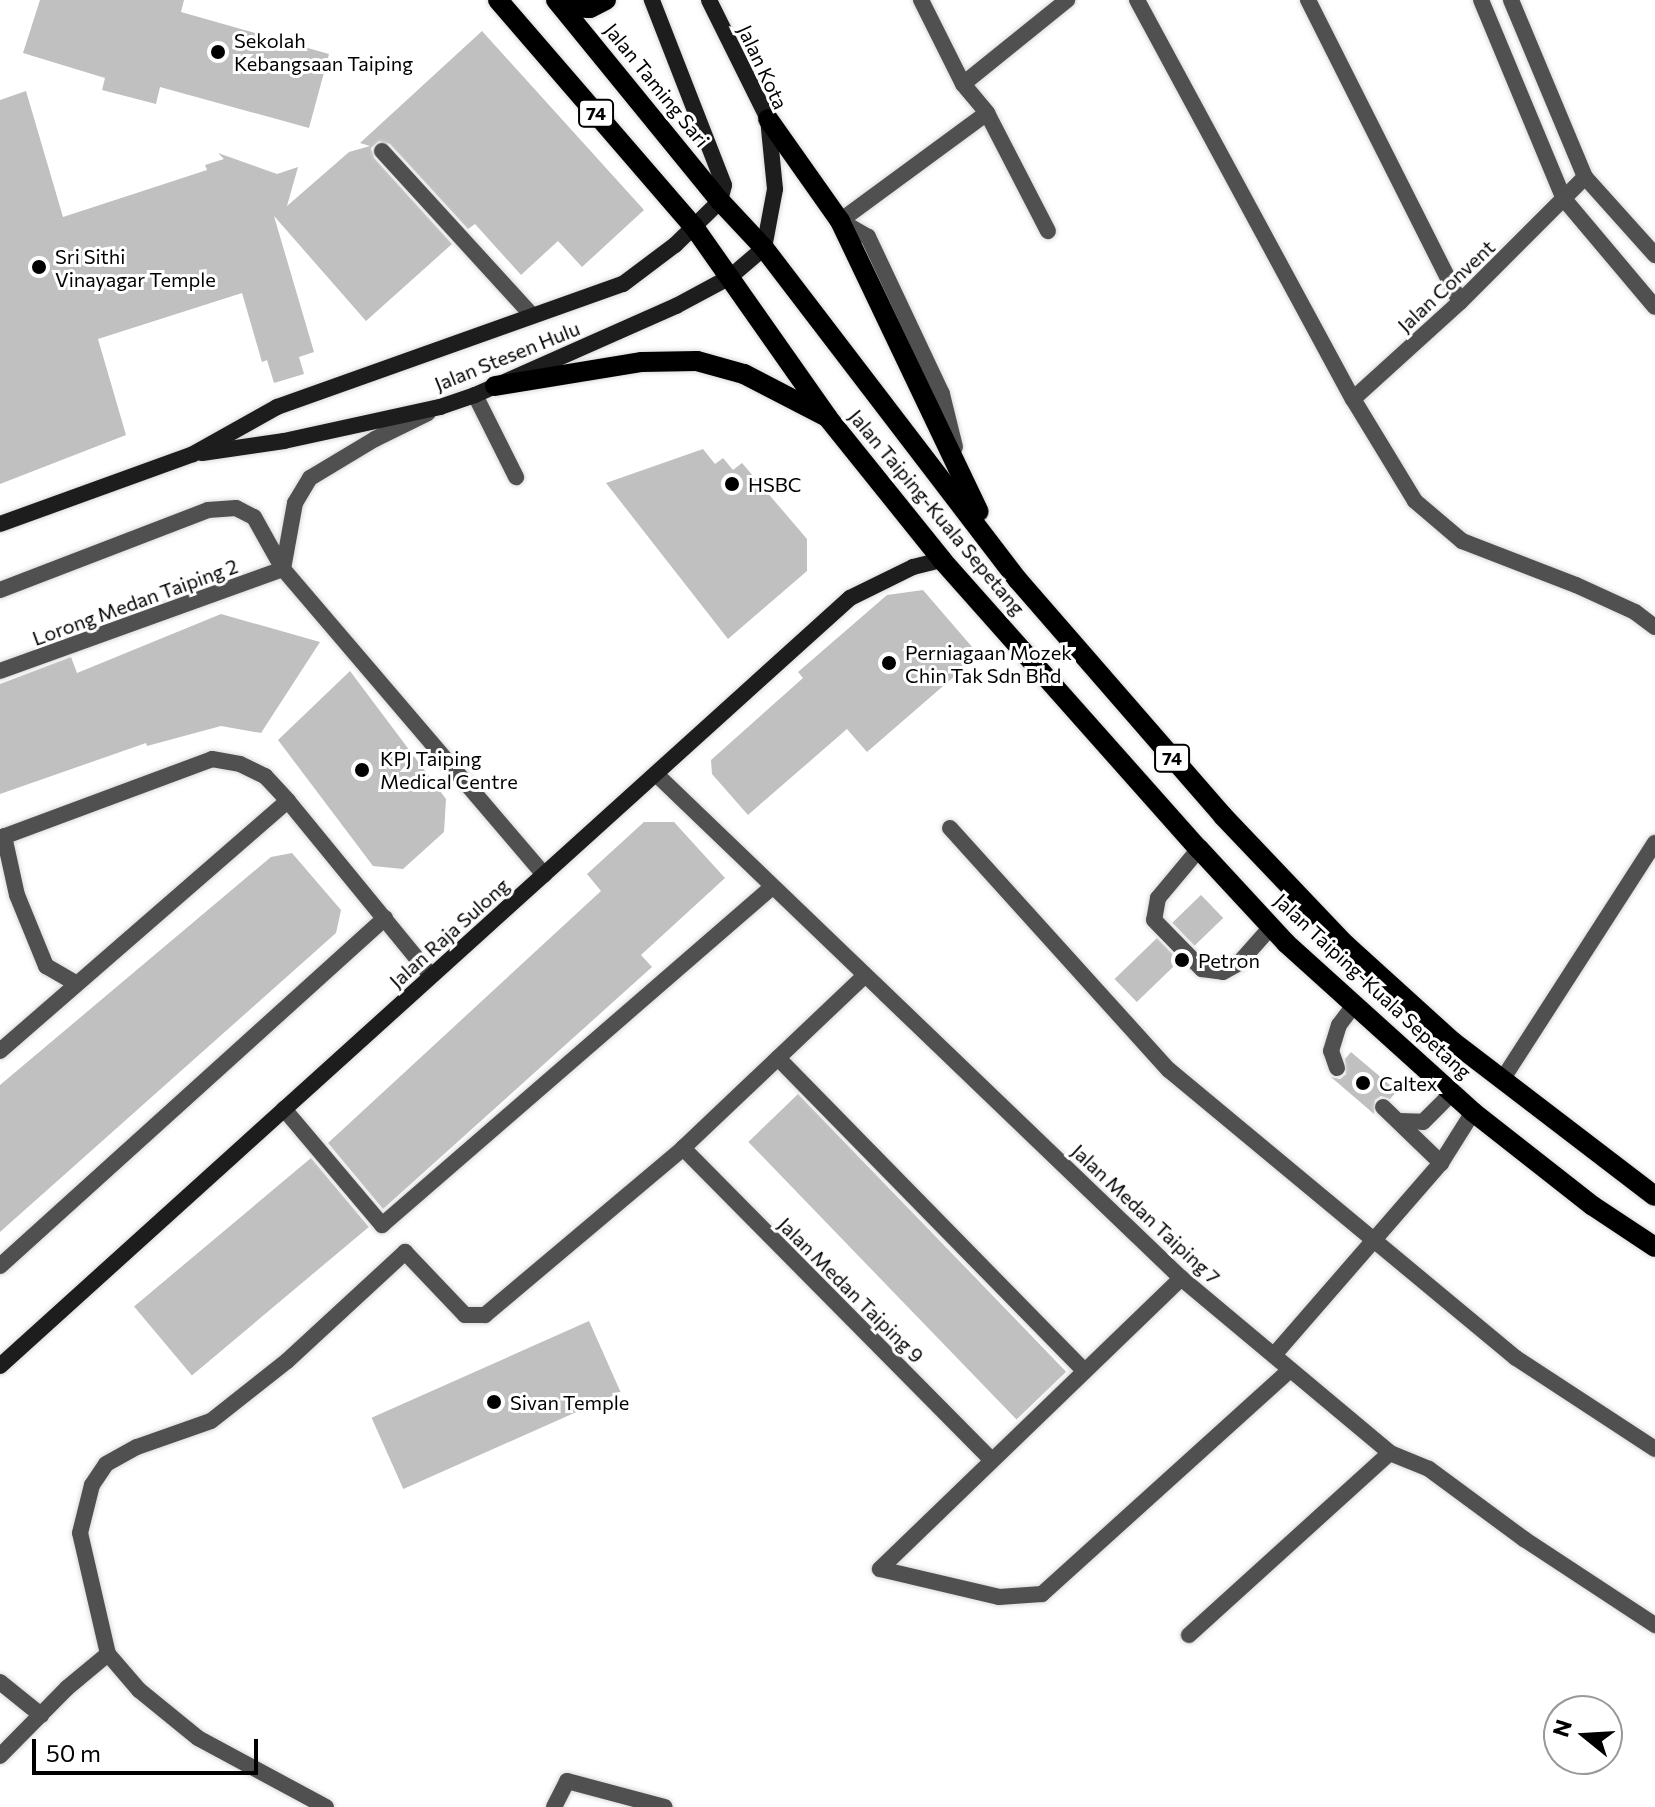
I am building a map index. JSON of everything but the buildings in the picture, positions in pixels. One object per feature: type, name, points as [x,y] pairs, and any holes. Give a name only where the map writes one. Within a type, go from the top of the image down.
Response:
[{"type":"main road","name":"74","points":[[498,0],[694,227],[730,277]]},
{"type":"main road","points":[[560,4],[590,8],[606,0]]},
{"type":"main road","points":[[652,0],[724,185],[720,201]]},
{"type":"main road","name":"Jalan Kota","points":[[709,0],[768,119],[775,189],[764,248]]},
{"type":"main road","name":"Jalan Taming Sari","points":[[560,4],[720,201]]},
{"type":"main road","points":[[768,119],[840,221],[963,484],[1018,580]]},
{"type":"main road","name":"74","points":[[720,201],[764,248]]},
{"type":"main road","name":"Jalan Stesen Hulu","points":[[0,524],[193,454],[277,407],[623,284],[694,227],[720,201]]},
{"type":"main road","name":"Jalan Stesen Hulu","points":[[193,454],[284,441],[440,407],[475,395],[676,306],[730,277],[764,248]]},
{"type":"main road","name":"Jalan Taiping-Kuala Sepetang","points":[[764,248],[1018,580],[1223,816],[1346,945],[1452,1041],[1655,1196]]},
{"type":"main road","name":"Jalan Taiping-Kuala Sepetang","points":[[730,277],[828,418],[942,560],[1271,927],[1473,1112],[1593,1206],[1655,1247]]},
{"type":"main road","points":[[495,386],[642,362],[697,361],[744,374],[828,418]]},
{"type":"main road","name":"Jalan Raja Sulong","points":[[0,1366],[850,598],[913,567],[942,560]]},
{"type":"street","points":[[921,0],[963,84],[987,113],[1048,231]]},
{"type":"street","points":[[963,84],[1067,0]]},
{"type":"street","points":[[1137,0],[1353,399],[1415,501],[1462,541],[1576,585],[1635,612],[1655,627]]},
{"type":"street","points":[[1308,0],[1460,302]]},
{"type":"street","points":[[1481,0],[1564,199],[1655,307]]},
{"type":"street","points":[[1511,0],[1585,177],[1655,255]]},
{"type":"street","points":[[840,221],[987,113]]},
{"type":"street","points":[[382,151],[532,315]]},
{"type":"street","name":"Jalan Convent","points":[[1353,399],[1460,302],[1585,177]]},
{"type":"street","points":[[475,395],[516,477]]},
{"type":"street","points":[[283,569],[295,503],[310,478],[375,439],[440,407]]},
{"type":"street","points":[[0,590],[208,510],[236,508],[254,517],[283,569],[544,875]]},
{"type":"street","name":"Lorong Medan Taiping 2","points":[[0,671],[283,569]]},
{"type":"street","points":[[76,983],[46,966],[17,895],[2,837],[212,759],[240,764],[265,776],[431,976]]},
{"type":"street","name":"Jalan Medan Taiping 7","points":[[656,774],[1181,1278],[1390,1453],[1429,1469],[1524,1539],[1655,1625]]},
{"type":"street","points":[[0,1051],[288,801]]},
{"type":"street","points":[[950,828],[1169,1070],[1516,1358],[1655,1449]]},
{"type":"street","points":[[1502,1080],[1655,843]]},
{"type":"street","points":[[1199,849],[1158,898],[1154,920],[1202,969],[1223,972],[1239,963],[1271,927]]},
{"type":"street","points":[[284,1109],[382,1225],[772,887]]},
{"type":"street","points":[[0,1266],[385,918]]},
{"type":"street","points":[[326,1807],[198,1738],[139,1690],[108,1654],[80,1533],[92,1485],[106,1464],[137,1447],[211,1421],[287,1361],[405,1252],[465,1315],[485,1315],[683,1148],[865,975]]},
{"type":"street","points":[[1337,1068],[1331,1051],[1339,1025],[1355,1004]]},
{"type":"street","points":[[778,1058],[1084,1371]]},
{"type":"street","points":[[1399,1121],[1423,1122],[1453,1092]]},
{"type":"street","points":[[1383,1107],[1441,1163]]},
{"type":"street","points":[[1274,1355],[1441,1163],[1473,1112]]},
{"type":"street","name":"Jalan Medan Taiping 9","points":[[683,1148],[991,1459]]},
{"type":"street","points":[[1181,1278],[880,1569],[999,1597],[1042,1594],[1290,1370]]},
{"type":"street","points":[[1189,1635],[1390,1453]]},
{"type":"street","points":[[0,1756],[108,1654]]},
{"type":"street","points":[[0,1682],[41,1715]]},
{"type":"street","points":[[554,1807],[567,1781],[665,1807]]},
{"type":"place","name":"Sekolah Kebangsaan Taiping","points":[[218,52]]},
{"type":"place","name":"Sri Sithi Vinayagar Temple","points":[[39,267]]},
{"type":"place","name":"HSBC","points":[[732,484]]},
{"type":"place","name":"Perniagaan Mozek Chin Tak Sdn Bhd","points":[[889,663]]},
{"type":"place","name":"KPJ Taiping Medical Centre","points":[[362,770]]},
{"type":"place","name":"Petron","points":[[1182,960]]},
{"type":"place","name":"Caltex","points":[[1363,1083]]},
{"type":"place","name":"Sivan Temple","points":[[494,1402]]}]
